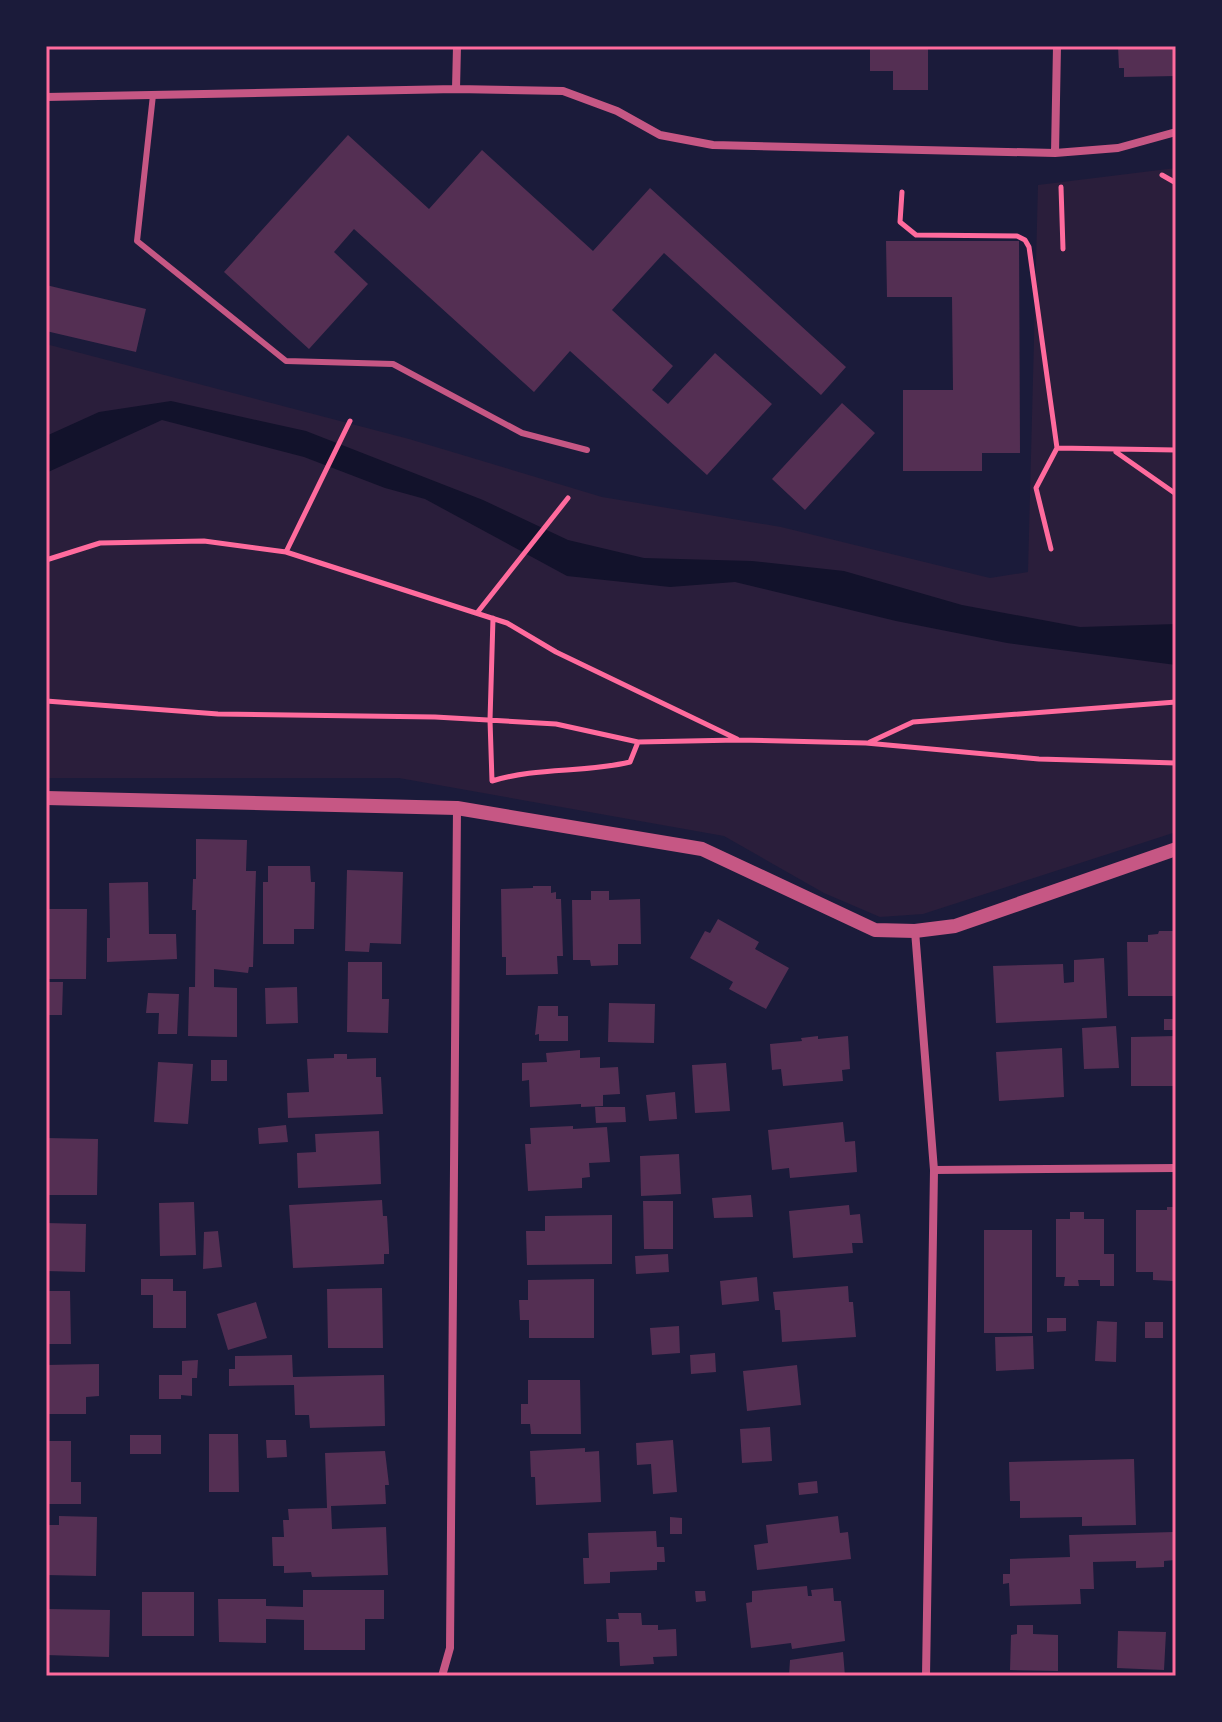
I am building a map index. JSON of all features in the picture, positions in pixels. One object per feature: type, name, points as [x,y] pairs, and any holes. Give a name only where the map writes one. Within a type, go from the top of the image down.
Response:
[{"type":"street","points":[[456,89],[457,46]]},
{"type":"street","points":[[1055,153],[1057,46]]},
{"type":"street","points":[[46,97],[456,89],[563,91],[617,111],[660,135],[713,145],[1055,153],[1118,148],[1176,132]]},
{"type":"street","points":[[46,798],[457,808],[702,849],[875,930],[915,931],[955,926],[1176,849]]},
{"type":"street","points":[[442,1676],[450,1648],[457,808]]},
{"type":"street","points":[[915,931],[934,1170],[926,1676]]},
{"type":"street","points":[[934,1170],[1176,1168]]},
{"type":"lane","points":[[153,95],[137,241],[286,361],[393,364],[522,433],[587,450]]},
{"type":"path","points":[[1162,175],[1176,183]]},
{"type":"path","points":[[1061,187],[1063,249]]},
{"type":"path","points":[[902,192],[900,222],[916,235],[1017,236],[1025,240],[1029,247],[1057,448],[1036,488],[1051,549]]},
{"type":"path","points":[[286,552],[350,421]]},
{"type":"path","points":[[1057,448],[1176,450]]},
{"type":"path","points":[[1115,451],[1176,494]]},
{"type":"path","points":[[477,613],[568,498]]},
{"type":"path","points":[[46,560],[100,543],[204,541],[286,552],[507,623],[556,652],[738,740]]},
{"type":"path","points":[[493,618],[492,781],[517,773],[630,762],[638,742]]},
{"type":"path","points":[[46,701],[218,714],[556,724],[638,742],[738,740],[866,743],[1039,759],[1176,763]]},
{"type":"path","points":[[866,743],[913,722],[1176,702]]},
{"type":"shaded area","points":[[1176,168],[1176,832],[923,914],[880,917],[824,893],[724,836],[399,778],[46,778],[46,344],[409,439],[602,497],[781,527],[990,578],[1028,572],[1038,185]]},
{"type":"shaded area","points":[[171,401],[306,431],[483,500],[568,540],[644,558],[752,561],[844,571],[962,605],[1080,627],[1176,624],[1176,665],[1007,643],[896,621],[735,582],[670,587],[567,576],[425,499],[385,488],[304,457],[162,420],[46,473],[46,436],[99,412]]},
{"type":"building","points":[[870,46],[928,46],[928,90],[893,90],[893,71],[870,71]]},
{"type":"building","points":[[1118,46],[1176,46],[1176,76],[1124,77],[1124,68],[1119,68]]},
{"type":"building","points":[[348,135],[429,209],[482,150],[593,251],[650,188],[846,367],[821,395],[664,253],[612,310],[673,366],[652,390],[668,404],[715,353],[772,404],[707,475],[570,351],[534,392],[354,229],[334,252],[368,284],[309,349],[224,272]]},
{"type":"building","points":[[886,241],[1019,241],[1020,453],[982,453],[982,471],[903,471],[903,390],[953,390],[952,297],[887,297]]},
{"type":"building","points":[[46,285],[146,309],[136,352],[46,331]]},
{"type":"building","points":[[842,403],[875,433],[805,510],[772,479]]},
{"type":"building","points":[[196,839],[247,840],[246,871],[256,871],[253,967],[249,967],[248,973],[214,969],[214,987],[237,988],[237,1037],[188,1036],[189,987],[195,987],[196,910],[192,910]]},
{"type":"building","points":[[268,866],[310,866],[311,882],[315,882],[314,929],[294,929],[294,944],[263,944],[263,882],[268,882]]},
{"type":"building","points":[[347,870],[403,872],[401,944],[370,943],[369,952],[345,951]]},
{"type":"building","points":[[148,882],[149,934],[176,934],[177,959],[107,962],[109,883]]},
{"type":"building","points":[[551,886],[551,893],[556,892],[556,899],[561,899],[563,956],[557,956],[558,974],[506,975],[506,957],[502,957],[501,889]]},
{"type":"building","points":[[591,891],[609,891],[609,900],[640,899],[641,944],[618,944],[618,965],[591,966],[590,960],[573,960],[572,900],[591,900]]},
{"type":"building","points":[[46,909],[87,909],[86,979],[46,979]]},
{"type":"building","points":[[718,919],[759,942],[755,949],[789,968],[766,1009],[729,989],[733,982],[690,958],[705,931],[710,933]]},
{"type":"building","points":[[1159,931],[1176,931],[1176,996],[1128,996],[1127,942],[1148,942],[1148,935],[1158,934]]},
{"type":"building","points":[[1104,958],[1107,1018],[996,1023],[993,966],[1063,964],[1064,983],[1074,982],[1074,960]]},
{"type":"building","points":[[348,962],[382,962],[382,999],[389,999],[388,1033],[347,1032]]},
{"type":"building","points":[[46,982],[63,982],[62,1015],[46,1015]]},
{"type":"building","points":[[297,987],[298,1023],[266,1024],[265,988]]},
{"type":"building","points":[[148,993],[179,994],[177,1034],[158,1034],[159,1013],[146,1013]]},
{"type":"building","points":[[609,1003],[655,1004],[654,1043],[608,1042]]},
{"type":"building","points":[[538,1006],[558,1006],[558,1016],[568,1016],[568,1041],[539,1041],[539,1034],[535,1035]]},
{"type":"building","points":[[1164,1019],[1176,1019],[1176,1030],[1164,1030]]},
{"type":"building","points":[[1116,1026],[1119,1068],[1084,1069],[1082,1028]]},
{"type":"building","points":[[818,1036],[818,1039],[848,1036],[850,1069],[842,1070],[843,1081],[783,1086],[781,1069],[772,1070],[770,1044]]},
{"type":"building","points":[[1176,1036],[1176,1086],[1131,1086],[1131,1037]]},
{"type":"building","points":[[1062,1048],[1064,1097],[999,1101],[996,1052]]},
{"type":"building","points":[[580,1050],[580,1058],[600,1057],[600,1068],[618,1067],[620,1094],[603,1095],[603,1106],[530,1107],[529,1080],[522,1081],[522,1063],[547,1062],[546,1053]]},
{"type":"building","points":[[334,1054],[347,1054],[347,1059],[376,1058],[376,1077],[381,1077],[383,1114],[288,1118],[287,1093],[309,1092],[307,1059],[334,1058]]},
{"type":"building","points":[[211,1060],[227,1060],[227,1081],[211,1081]]},
{"type":"building","points":[[158,1062],[193,1064],[188,1124],[154,1122]]},
{"type":"building","points":[[726,1063],[730,1111],[695,1113],[692,1065]]},
{"type":"building","points":[[675,1092],[677,1119],[649,1121],[646,1095]]},
{"type":"building","points":[[595,1107],[625,1107],[626,1122],[596,1123]]},
{"type":"building","points":[[843,1122],[845,1142],[855,1141],[857,1172],[790,1178],[789,1168],[772,1170],[768,1130]]},
{"type":"building","points":[[286,1125],[288,1142],[259,1144],[258,1128]]},
{"type":"building","points":[[573,1126],[573,1129],[607,1127],[610,1162],[589,1163],[590,1177],[582,1178],[582,1188],[528,1191],[525,1144],[531,1144],[530,1128]]},
{"type":"building","points":[[379,1131],[381,1184],[298,1188],[297,1153],[316,1152],[315,1134]]},
{"type":"building","points":[[46,1138],[98,1139],[97,1195],[46,1195]]},
{"type":"building","points":[[679,1154],[681,1194],[641,1196],[640,1156]]},
{"type":"building","points":[[751,1195],[753,1217],[714,1218],[712,1198]]},
{"type":"building","points":[[382,1200],[383,1216],[387,1216],[389,1249],[389,1254],[384,1254],[384,1264],[293,1268],[289,1205]]},
{"type":"building","points":[[643,1201],[673,1201],[673,1249],[644,1249]]},
{"type":"building","points":[[194,1202],[196,1255],[160,1256],[159,1203]]},
{"type":"building","points":[[849,1205],[850,1215],[860,1214],[863,1243],[852,1243],[853,1253],[793,1258],[789,1211]]},
{"type":"building","points":[[1167,1207],[1176,1207],[1176,1269],[1173,1269],[1173,1281],[1153,1280],[1153,1272],[1136,1272],[1136,1210],[1167,1210]]},
{"type":"building","points":[[1070,1212],[1084,1212],[1084,1219],[1104,1219],[1104,1254],[1114,1254],[1114,1286],[1100,1286],[1100,1280],[1078,1280],[1079,1286],[1064,1286],[1065,1277],[1056,1277],[1056,1219],[1070,1219]]},
{"type":"building","points":[[612,1215],[612,1264],[527,1265],[526,1231],[545,1231],[545,1216]]},
{"type":"building","points":[[46,1223],[86,1224],[85,1272],[46,1271]]},
{"type":"building","points":[[984,1230],[1032,1230],[1032,1333],[984,1333]]},
{"type":"building","points":[[218,1231],[222,1267],[203,1269],[204,1232]]},
{"type":"building","points":[[668,1254],[669,1272],[636,1274],[635,1256]]},
{"type":"building","points":[[757,1277],[759,1301],[722,1305],[720,1281]]},
{"type":"building","points":[[141,1279],[173,1279],[173,1291],[186,1291],[186,1328],[153,1328],[153,1295],[141,1295]]},
{"type":"building","points":[[594,1279],[594,1338],[529,1338],[529,1320],[520,1320],[519,1300],[528,1300],[528,1280]]},
{"type":"building","points":[[848,1286],[849,1302],[853,1302],[856,1337],[782,1342],[780,1310],[775,1310],[773,1292]]},
{"type":"building","points":[[382,1288],[383,1348],[328,1348],[327,1289]]},
{"type":"building","points":[[46,1291],[70,1291],[71,1344],[46,1344]]},
{"type":"building","points":[[256,1302],[267,1338],[228,1350],[217,1314]]},
{"type":"building","points":[[1047,1318],[1066,1318],[1066,1331],[1047,1332]]},
{"type":"building","points":[[1097,1321],[1117,1322],[1116,1362],[1095,1361]]},
{"type":"building","points":[[1145,1322],[1163,1322],[1163,1338],[1145,1338]]},
{"type":"building","points":[[679,1326],[680,1353],[652,1355],[650,1328]]},
{"type":"building","points":[[1033,1336],[1034,1369],[996,1371],[995,1337]]},
{"type":"building","points":[[715,1353],[716,1372],[691,1374],[690,1355]]},
{"type":"building","points":[[292,1355],[293,1377],[384,1375],[385,1426],[310,1428],[309,1415],[295,1415],[294,1385],[229,1386],[229,1369],[235,1369],[235,1356]]},
{"type":"building","points":[[198,1360],[197,1378],[192,1378],[192,1396],[159,1399],[159,1375],[182,1375],[182,1361]]},
{"type":"building","points":[[99,1364],[99,1396],[86,1397],[86,1414],[46,1414],[46,1365]]},
{"type":"building","points":[[797,1365],[801,1405],[747,1411],[743,1371]]},
{"type":"building","points":[[528,1380],[580,1380],[581,1434],[531,1434],[530,1424],[521,1424],[521,1404],[528,1404]]},
{"type":"building","points":[[770,1427],[772,1461],[742,1463],[740,1429]]},
{"type":"building","points":[[209,1434],[238,1434],[239,1492],[209,1492]]},
{"type":"building","points":[[130,1435],[161,1435],[161,1454],[130,1454]]},
{"type":"building","points":[[266,1440],[286,1440],[287,1457],[267,1458]]},
{"type":"building","points":[[673,1440],[677,1492],[653,1494],[651,1464],[637,1465],[636,1443]]},
{"type":"building","points":[[46,1441],[71,1441],[71,1482],[81,1482],[81,1504],[46,1504]]},
{"type":"building","points":[[585,1448],[585,1452],[599,1451],[601,1502],[536,1505],[530,1451]]},
{"type":"building","points":[[385,1451],[389,1485],[385,1485],[386,1504],[331,1506],[332,1529],[386,1527],[388,1575],[312,1577],[311,1572],[284,1573],[284,1566],[273,1566],[272,1537],[284,1537],[283,1520],[289,1520],[288,1509],[327,1508],[325,1453]]},
{"type":"building","points":[[1134,1459],[1136,1525],[1082,1526],[1082,1517],[1020,1518],[1020,1501],[1010,1501],[1009,1462]]},
{"type":"building","points":[[817,1481],[818,1493],[799,1495],[798,1483]]},
{"type":"building","points":[[59,1516],[97,1517],[96,1576],[46,1575],[46,1525],[59,1525]]},
{"type":"building","points":[[838,1516],[840,1533],[848,1532],[851,1559],[757,1570],[754,1545],[768,1543],[766,1525]]},
{"type":"building","points":[[670,1517],[682,1518],[682,1534],[670,1534]]},
{"type":"building","points":[[656,1531],[657,1547],[664,1547],[665,1562],[657,1562],[657,1570],[610,1572],[610,1583],[584,1584],[583,1558],[589,1558],[588,1533]]},
{"type":"building","points":[[1174,1532],[1175,1560],[1164,1561],[1164,1567],[1136,1568],[1136,1561],[1093,1562],[1094,1589],[1080,1589],[1081,1604],[1010,1606],[1009,1583],[1003,1584],[1003,1574],[1010,1574],[1010,1559],[1070,1557],[1069,1535]]},
{"type":"building","points":[[807,1586],[808,1596],[812,1596],[811,1590],[833,1588],[834,1601],[841,1601],[845,1641],[792,1649],[791,1643],[751,1648],[746,1603],[752,1602],[752,1591]]},
{"type":"building","points":[[303,1590],[384,1590],[384,1619],[365,1619],[365,1650],[304,1650],[304,1620],[266,1619],[266,1643],[219,1642],[218,1599],[266,1599],[266,1606],[303,1607]]},
{"type":"building","points":[[695,1591],[705,1591],[706,1601],[696,1602]]},
{"type":"building","points":[[142,1592],[194,1592],[194,1636],[142,1636]]},
{"type":"building","points":[[46,1609],[110,1610],[109,1657],[46,1655]]},
{"type":"building","points":[[618,1613],[641,1613],[642,1625],[658,1625],[658,1630],[676,1629],[677,1656],[653,1657],[654,1664],[620,1666],[619,1642],[607,1642],[606,1619],[619,1619]]},
{"type":"building","points":[[1017,1625],[1033,1625],[1033,1634],[1058,1635],[1058,1671],[1010,1670],[1011,1635],[1017,1634]]},
{"type":"building","points":[[1118,1631],[1166,1632],[1164,1670],[1117,1668]]},
{"type":"building","points":[[843,1652],[845,1676],[789,1676],[790,1660]]}]
